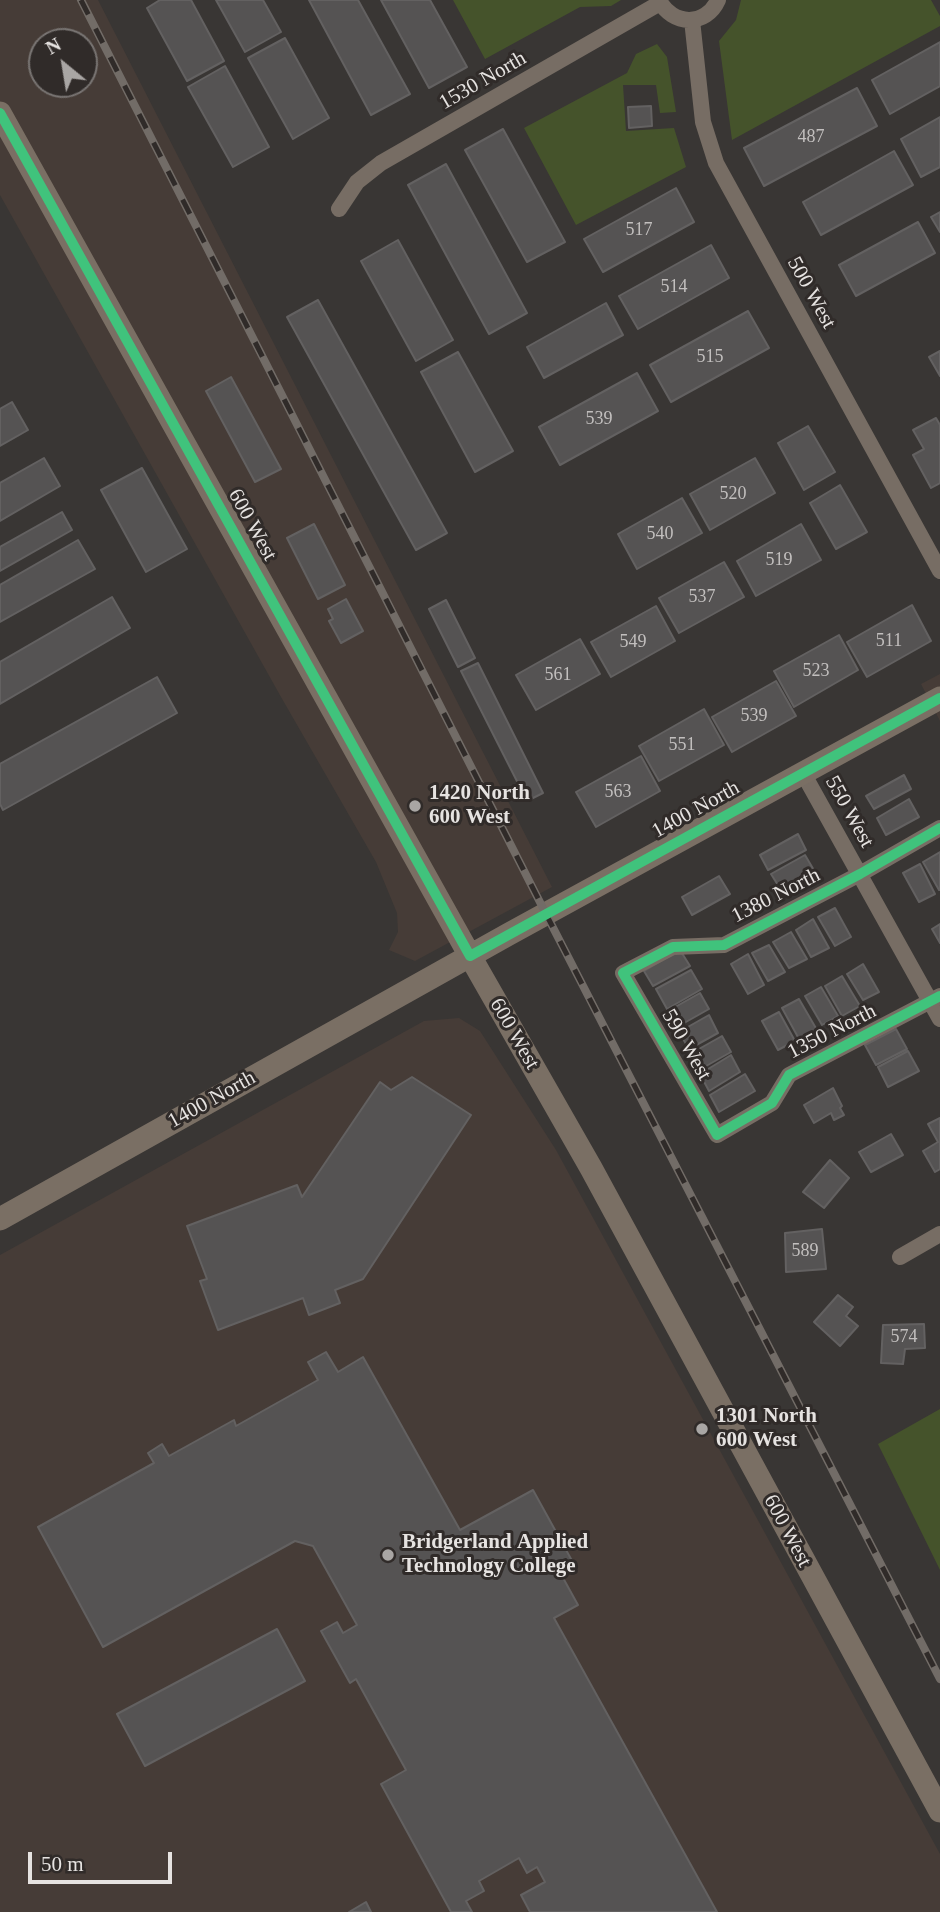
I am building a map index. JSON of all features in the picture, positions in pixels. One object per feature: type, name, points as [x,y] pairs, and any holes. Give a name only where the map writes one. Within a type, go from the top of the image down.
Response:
[{"type":"main road","name":"600 West","points":[[0,113],[470,956],[592,1168],[940,1811]]},
{"type":"main road","name":"1400 North","points":[[0,1219],[470,956],[940,698]]},
{"type":"street","points":[[659,1],[673,17],[692,20],[711,12],[718,0]]},
{"type":"street","name":"1530 North","points":[[339,209],[357,182],[381,163],[659,1]]},
{"type":"street","name":"500 West","points":[[692,20],[703,122],[716,163],[940,570]]},
{"type":"street","name":"550 West","points":[[803,773],[935,999],[940,1019]]},
{"type":"street","name":"1380 North","points":[[623,973],[673,947],[724,944],[860,874],[940,828]]},
{"type":"street","name":"590 West","points":[[623,973],[717,1136]]},
{"type":"street","name":"1350 North","points":[[717,1136],[772,1103],[789,1075],[935,999]]},
{"type":"street","points":[[900,1257],[940,1234]]},
{"type":"shaded area","points":[[0,0],[98,0],[552,887],[415,961],[389,950],[398,932],[397,913],[376,862],[0,195]]},
{"type":"shaded area","points":[[940,674],[940,721],[921,684]]},
{"type":"shaded area","name":"Bridgerland Applied Technology College","points":[[459,1018],[480,1031],[556,1150],[940,1854],[940,1912],[0,1912],[0,1255],[424,1021]]},
{"type":"green space","points":[[453,0],[621,0],[611,6],[580,7],[485,59]]},
{"type":"green space","points":[[741,0],[931,0],[940,16],[940,26],[732,140],[719,41],[736,20]]},
{"type":"green space","points":[[657,44],[667,57],[676,112],[660,113],[656,85],[623,85],[626,131],[674,128],[686,167],[576,225],[524,128],[627,73],[636,54]]},
{"type":"green space","points":[[940,1409],[940,1570],[878,1444]]},
{"type":"building","points":[[160,0],[191,0],[224,61],[187,81],[147,8]]},
{"type":"building","points":[[216,0],[263,0],[281,32],[245,52]]},
{"type":"building","points":[[309,0],[358,0],[410,94],[371,115]]},
{"type":"building","points":[[381,0],[430,0],[467,67],[429,88]]},
{"type":"building","points":[[285,38],[329,118],[293,139],[248,58]]},
{"type":"building","points":[[940,42],[940,86],[890,114],[872,80]]},
{"type":"building","points":[[225,66],[269,147],[233,167],[188,87]]},
{"type":"building","points":[[857,88],[877,126],[764,186],[744,148]]},
{"type":"building","points":[[651,106],[652,126],[629,128],[628,107]]},
{"type":"building","points":[[940,117],[940,167],[921,177],[901,139]]},
{"type":"building","points":[[503,129],[565,242],[527,262],[465,150]]},
{"type":"building","points":[[894,151],[913,185],[821,235],[803,202]]},
{"type":"building","points":[[446,164],[527,313],[489,334],[408,185]]},
{"type":"building","points":[[676,188],[694,222],[603,272],[584,239]]},
{"type":"building","points":[[940,212],[940,232],[931,217]]},
{"type":"building","points":[[918,222],[935,253],[856,296],[839,265]]},
{"type":"building","points":[[398,240],[453,340],[416,361],[361,261]]},
{"type":"building","points":[[711,245],[729,278],[638,329],[619,296]]},
{"type":"building","points":[[318,300],[447,533],[416,550],[287,317]]},
{"type":"building","points":[[606,303],[623,335],[544,378],[527,347]]},
{"type":"building","points":[[748,311],[769,348],[671,402],[650,365]]},
{"type":"building","points":[[940,351],[940,376],[929,357]]},
{"type":"building","points":[[458,352],[513,451],[475,472],[421,372]]},
{"type":"building","points":[[637,373],[658,411],[560,465],[539,427]]},
{"type":"building","points":[[231,377],[281,469],[255,482],[206,391]]},
{"type":"building","points":[[12,402],[28,430],[0,446],[0,409]]},
{"type":"building","points":[[936,418],[940,425],[940,483],[931,488],[913,455],[924,449],[913,430]]},
{"type":"building","points":[[808,426],[835,472],[804,490],[778,443]]},
{"type":"building","points":[[44,458],[60,486],[0,521],[0,483]]},
{"type":"building","points":[[755,458],[775,493],[710,530],[690,494]]},
{"type":"building","points":[[142,468],[187,549],[146,572],[101,490]]},
{"type":"building","points":[[840,485],[867,532],[836,549],[810,503]]},
{"type":"building","points":[[682,498],[702,533],[637,569],[618,534]]},
{"type":"building","points":[[62,512],[72,530],[0,571],[0,547]]},
{"type":"building","points":[[314,524],[345,585],[318,599],[287,538]]},
{"type":"building","points":[[801,524],[821,560],[756,596],[737,561]]},
{"type":"building","points":[[78,540],[95,569],[0,622],[0,585]]},
{"type":"building","points":[[724,562],[744,597],[679,633],[659,598]]},
{"type":"building","points":[[112,597],[130,628],[0,704],[0,662]]},
{"type":"building","points":[[346,599],[363,631],[341,643],[329,621],[333,619],[328,609]]},
{"type":"building","points":[[446,600],[475,658],[458,667],[429,609]]},
{"type":"building","points":[[912,605],[931,641],[867,677],[847,642]]},
{"type":"building","points":[[656,606],[675,641],[611,677],[591,642]]},
{"type":"building","points":[[839,635],[858,670],[794,707],[774,671]]},
{"type":"building","points":[[580,639],[600,674],[536,710],[516,675]]},
{"type":"building","points":[[478,663],[543,793],[527,801],[461,671]]},
{"type":"building","points":[[157,677],[177,713],[3,810],[0,804],[0,764]]},
{"type":"building","points":[[776,681],[796,716],[732,752],[712,717]]},
{"type":"building","points":[[704,709],[724,745],[659,781],[639,746]]},
{"type":"building","points":[[641,756],[660,791],[596,827],[576,792]]},
{"type":"building","points":[[904,775],[911,789],[874,809],[866,796]]},
{"type":"building","points":[[909,799],[919,817],[886,835],[877,818]]},
{"type":"building","points":[[798,834],[806,850],[768,870],[760,855]]},
{"type":"building","points":[[940,852],[940,890],[939,890],[923,862]]},
{"type":"building","points":[[805,855],[815,872],[781,890],[771,874]]},
{"type":"building","points":[[920,864],[935,894],[919,902],[903,873]]},
{"type":"building","points":[[719,876],[730,894],[692,915],[682,897]]},
{"type":"building","points":[[835,908],[851,937],[835,946],[818,917]]},
{"type":"building","points":[[813,919],[829,948],[811,957],[796,930]]},
{"type":"building","points":[[940,924],[940,943],[932,929]]},
{"type":"building","points":[[791,932],[807,959],[789,968],[773,942]]},
{"type":"building","points":[[769,945],[785,972],[768,981],[752,953]]},
{"type":"building","points":[[680,950],[690,966],[653,986],[644,971]]},
{"type":"building","points":[[748,954],[764,985],[748,994],[731,964]]},
{"type":"building","points":[[863,964],[879,992],[863,1000],[847,974]]},
{"type":"building","points":[[691,970],[702,989],[667,1009],[656,989]]},
{"type":"building","points":[[842,976],[860,1006],[842,1016],[825,986]]},
{"type":"building","points":[[821,987],[838,1016],[822,1025],[805,996]]},
{"type":"building","points":[[700,993],[709,1009],[677,1027],[668,1011]]},
{"type":"building","points":[[799,999],[817,1030],[799,1039],[782,1008]]},
{"type":"building","points":[[779,1012],[795,1041],[778,1050],[762,1021]]},
{"type":"building","points":[[709,1015],[718,1033],[689,1049],[679,1032]]},
{"type":"building","points":[[896,1029],[907,1049],[876,1065],[865,1045]]},
{"type":"building","points":[[722,1036],[731,1052],[699,1070],[690,1054]]},
{"type":"building","points":[[908,1051],[919,1071],[888,1087],[878,1067]]},
{"type":"building","points":[[731,1055],[740,1072],[709,1091],[700,1074]]},
{"type":"building","points":[[745,1074],[755,1091],[719,1112],[710,1095]]},
{"type":"building","points":[[412,1077],[471,1115],[363,1279],[335,1290],[340,1303],[309,1315],[303,1298],[218,1330],[200,1281],[207,1279],[187,1226],[297,1185],[302,1197],[380,1082],[391,1090]]},
{"type":"building","points":[[833,1088],[844,1115],[834,1120],[831,1113],[814,1123],[804,1105]]},
{"type":"building","points":[[940,1118],[940,1169],[935,1172],[923,1151],[938,1142],[928,1124]]},
{"type":"building","points":[[891,1134],[903,1155],[871,1172],[859,1152]]},
{"type":"building","points":[[830,1160],[849,1178],[824,1208],[803,1192]]},
{"type":"building","points":[[822,1229],[826,1269],[786,1272],[785,1233]]},
{"type":"building","points":[[838,1295],[853,1307],[846,1316],[858,1326],[840,1346],[814,1322]]},
{"type":"building","points":[[924,1324],[925,1348],[905,1349],[903,1364],[881,1363],[883,1325]]},
{"type":"building","points":[[326,1352],[338,1372],[363,1357],[460,1530],[533,1490],[576,1568],[562,1576],[578,1605],[554,1618],[717,1912],[530,1912],[521,1895],[545,1882],[537,1867],[527,1873],[519,1858],[479,1881],[484,1891],[466,1901],[472,1912],[451,1912],[381,1784],[406,1770],[356,1679],[350,1683],[321,1631],[337,1622],[343,1633],[357,1625],[313,1546],[295,1541],[103,1647],[38,1527],[154,1463],[148,1453],[162,1444],[169,1456],[234,1420],[236,1426],[318,1380],[308,1362]]},
{"type":"building","points":[[277,1629],[305,1681],[145,1766],[117,1714]]},
{"type":"building","points":[[366,1902],[371,1912],[349,1912]]},
{"type":"railway","points":[[81,0],[546,914],[940,1679]]},
{"type":"cycle path","points":[[0,113],[470,956],[940,698]]},
{"type":"cycle path","points":[[940,828],[860,874],[724,945],[673,947],[623,973],[717,1135],[772,1103],[789,1075],[940,996]]},
{"type":"place","name":"1420 North 600 West","points":[[415,806]]},
{"type":"place","name":"1301 North 600 West","points":[[702,1429]]},
{"type":"place","name":"Bridgerland Applied Technology College","points":[[388,1555]]}]
